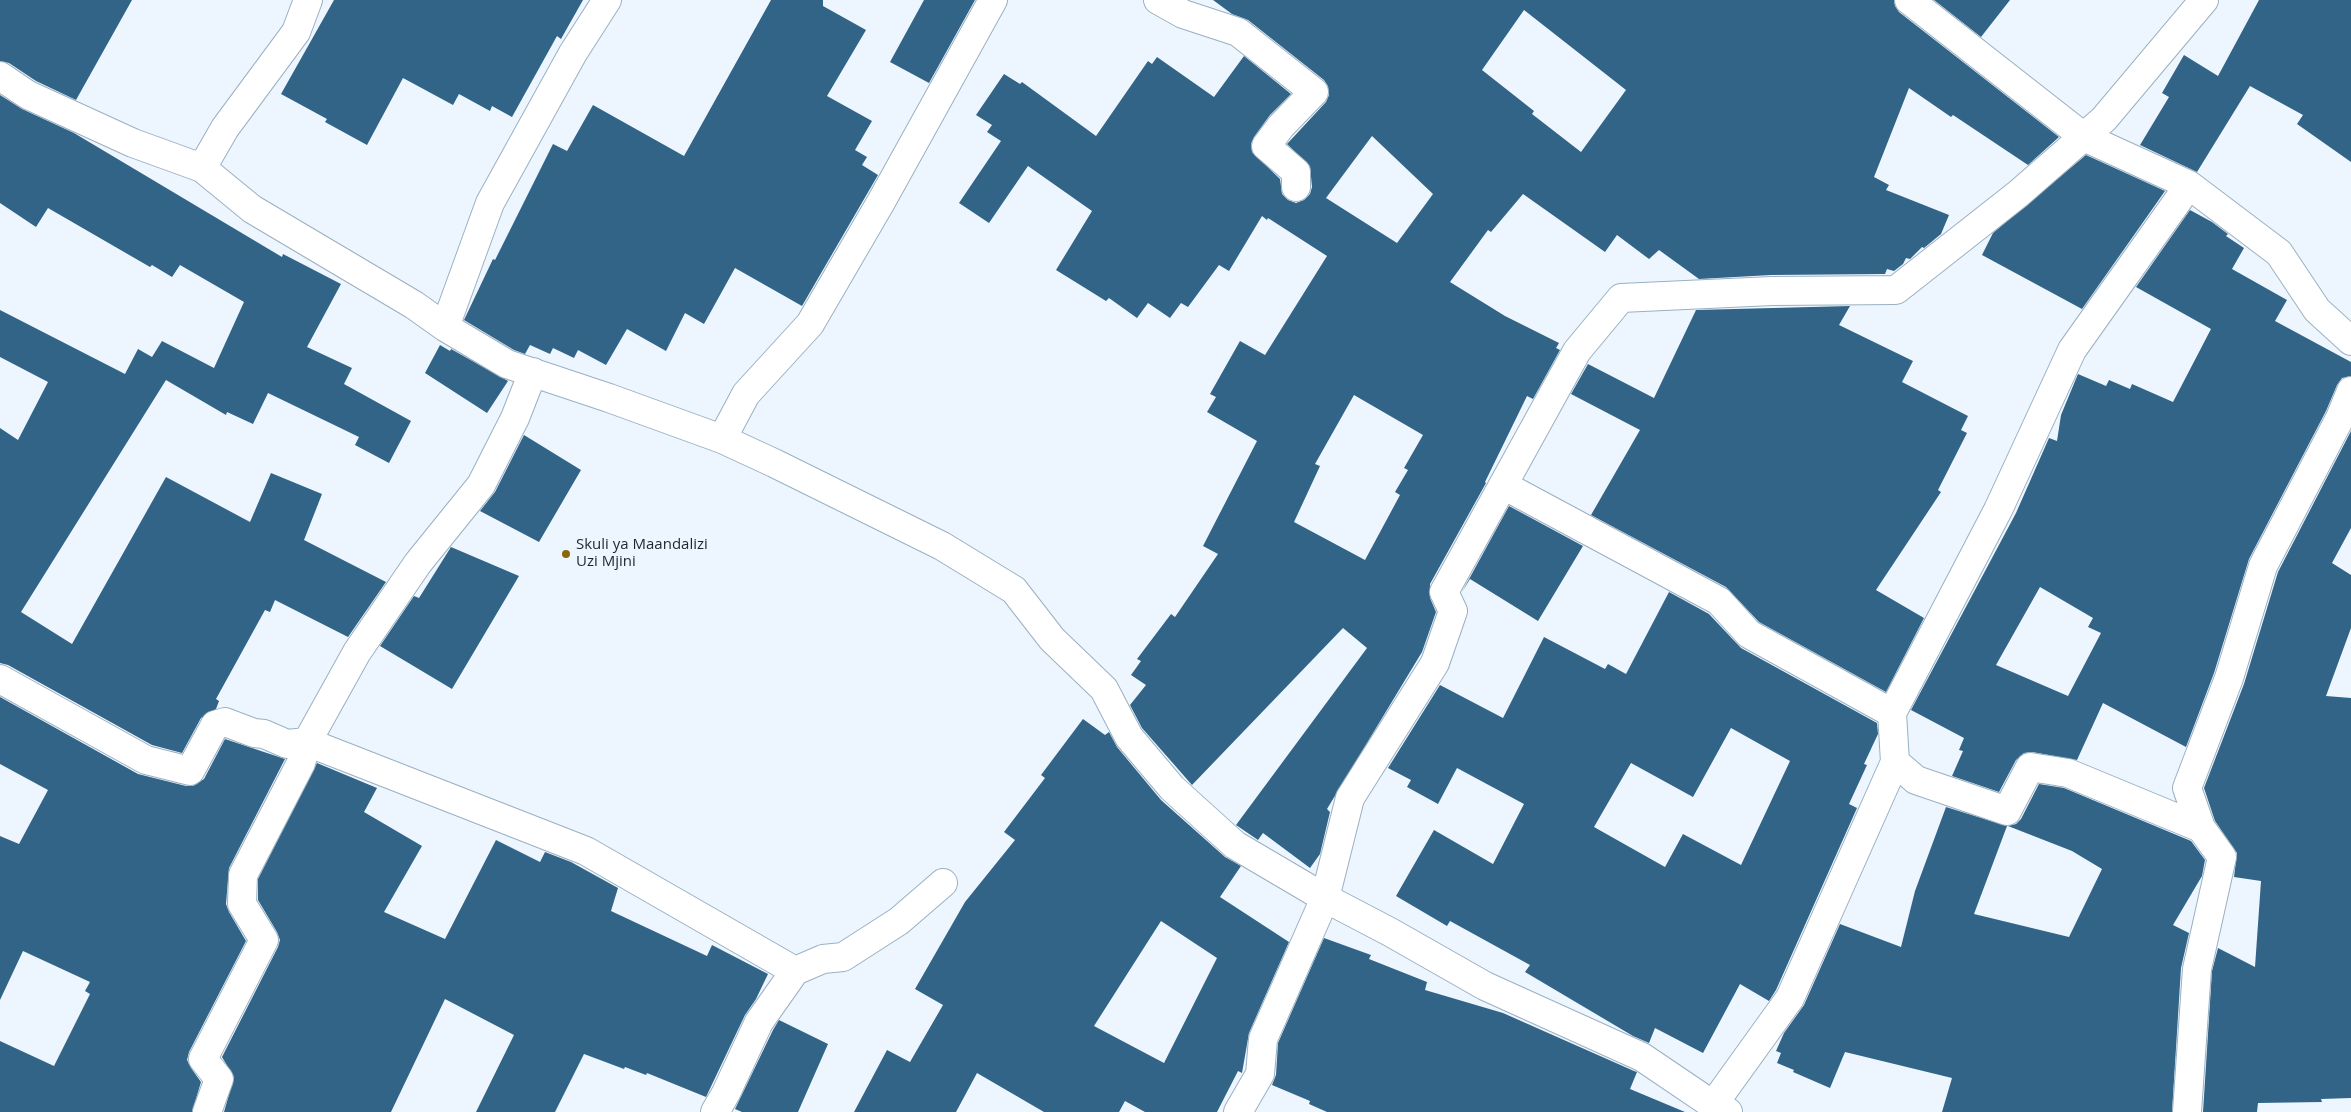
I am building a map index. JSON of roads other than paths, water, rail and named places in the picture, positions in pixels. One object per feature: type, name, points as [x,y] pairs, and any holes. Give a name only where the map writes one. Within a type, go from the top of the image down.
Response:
[{"type":"street","points":[[202,168],[225,128],[296,32],[308,0]]},
{"type":"street","points":[[444,327],[490,202],[573,53],[608,0]]},
{"type":"street","points":[[722,439],[746,394],[810,324],[881,202],[993,0]]},
{"type":"street","points":[[1158,0],[1182,14],[1238,32],[1314,92],[1281,126],[1266,146],[1296,172],[1296,187]]},
{"type":"street","points":[[1909,0],[2084,136],[2189,185],[2279,253],[2318,310],[2351,341]]},
{"type":"street","points":[[1238,1112],[1260,1074],[1263,1039],[1325,898],[1350,798],[1435,663],[1453,612],[1444,592],[1577,351],[1620,298],[1772,291],[1896,290],[2018,194],[2104,119],[2204,0]]},
{"type":"street","points":[[0,76],[28,96],[133,143],[202,168],[252,209],[414,305],[444,327],[507,364],[722,439],[942,546],[1014,590],[1052,639],[1104,689],[1129,737],[1172,788],[1235,845],[1325,898],[1390,932],[1485,986],[1642,1056],[1720,1109],[1790,998],[1895,762],[1892,713],[1998,510],[2072,350],[2189,185]]},
{"type":"street","points":[[206,1112],[219,1079],[202,1059],[264,940],[242,904],[243,875],[301,763],[307,742],[363,644],[418,564],[481,485],[515,418],[533,372]]},
{"type":"street","points":[[2186,1112],[2197,969],[2222,857],[2201,828],[2187,788],[2229,678],[2263,566],[2336,426],[2351,391]]},
{"type":"street","points":[[1502,485],[1719,601],[1748,634],[1892,713]]},
{"type":"street","points":[[0,679],[146,760],[190,771],[215,725],[225,722],[254,733],[264,734],[287,744],[307,742],[586,851],[795,971]]},
{"type":"street","points":[[1895,762],[1916,780],[2007,811],[2030,767],[2068,773],[2201,828]]},
{"type":"street","points":[[715,1112],[726,1093],[759,1022],[795,971],[823,959],[843,957],[899,921],[943,883]]},
{"type":"place","name":"Skuli ya Maandalizi Uzi Mjini","points":[[566,554]]}]
